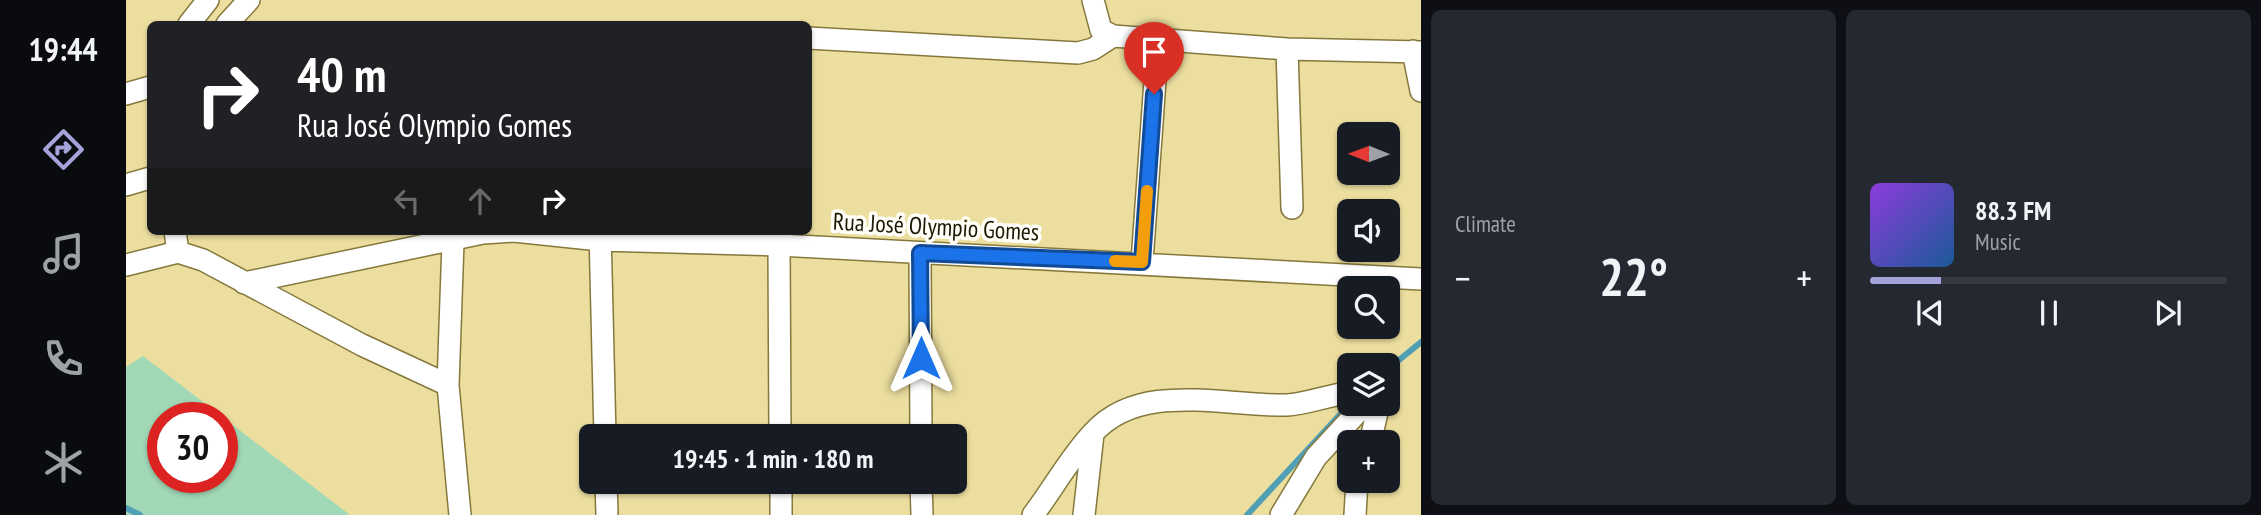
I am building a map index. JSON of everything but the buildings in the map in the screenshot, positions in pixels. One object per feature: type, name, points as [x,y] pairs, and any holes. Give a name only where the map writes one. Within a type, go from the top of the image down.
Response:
[{"type":"street","points":[[191,21],[208,0]]},
{"type":"street","points":[[230,21],[249,0]]},
{"type":"street","points":[[1095,7],[1101,30],[1113,36],[1287,50],[1417,52],[1421,91]]},
{"type":"street","points":[[812,37],[1078,53],[1093,49],[1113,36]]},
{"type":"street","points":[[1142,262],[1158,40]]},
{"type":"street","points":[[1287,50],[1292,208]]},
{"type":"street","points":[[126,94],[147,88]]},
{"type":"street","points":[[126,185],[147,179]]},
{"type":"street","points":[[176,235],[178,252]]},
{"type":"street","name":"Rua José Olympio Gomes","points":[[244,283],[453,242],[476,235]]},
{"type":"street","points":[[600,236],[605,424]]},
{"type":"street","name":"Rua José Olympio Gomes","points":[[600,236],[1142,262],[1421,279]]},
{"type":"street","points":[[453,242],[449,385],[460,515]]},
{"type":"street","points":[[779,245],[780,424]]},
{"type":"street","points":[[126,265],[178,252],[203,260],[362,345],[449,385]]},
{"type":"street","points":[[920,253],[921,424]]},
{"type":"street","points":[[1033,515],[1094,432],[1146,403],[1187,399],[1250,405],[1291,405],[1337,395]]},
{"type":"street","points":[[1281,515],[1316,457],[1354,416]]},
{"type":"street","points":[[1084,515],[1094,432]]},
{"type":"street","points":[[1355,515],[1356,493]]},
{"type":"street","points":[[606,494],[607,515]]},
{"type":"street","points":[[781,494],[781,515]]},
{"type":"street","points":[[921,494],[922,515]]},
{"type":"green space","points":[[143,356],[203,402],[147,402],[147,493],[238,493],[238,429],[350,515],[126,515],[126,367]]},
{"type":"waterway","points":[[1400,359],[1421,342]]},
{"type":"waterway","points":[[1247,515],[1339,416]]},
{"type":"waterway","points":[[126,508],[140,515]]},
{"type":"slow traffic","points":[[1115,261],[1142,262],[1147,191]]},
{"type":"route","points":[[921,358],[920,253],[1142,262],[1154,94]]}]
